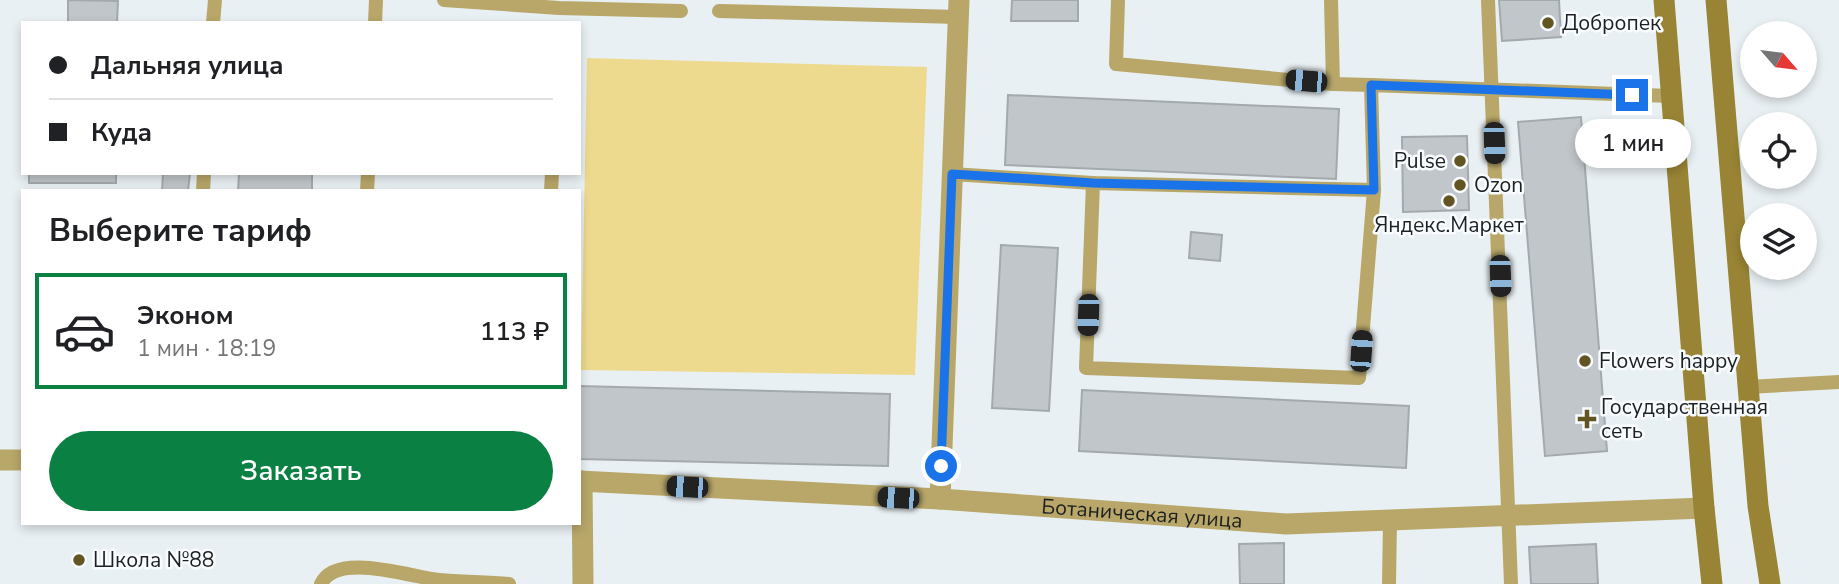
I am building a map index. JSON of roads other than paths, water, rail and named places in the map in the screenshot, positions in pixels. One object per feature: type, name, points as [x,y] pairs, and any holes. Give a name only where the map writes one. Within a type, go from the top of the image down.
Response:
[{"type":"main road","points":[[1664,0],[1712,584]]},
{"type":"main road","points":[[1716,0],[1758,506],[1770,584]]},
{"type":"street","points":[[940,499],[959,8]]},
{"type":"street","points":[[0,460],[21,460]]},
{"type":"street","points":[[581,481],[583,584]]},
{"type":"street","name":"Ботаническая улица","points":[[581,481],[940,499],[1286,524],[1704,508]]},
{"type":"lane","points":[[214,21],[215,0]]},
{"type":"lane","points":[[375,21],[376,0]]},
{"type":"lane","points":[[444,0],[559,15],[663,5],[681,10]]},
{"type":"lane","points":[[1118,0],[1116,65],[1333,83],[1670,96]]},
{"type":"lane","points":[[1331,0],[1333,83]]},
{"type":"lane","points":[[1489,0],[1511,584]]},
{"type":"lane","points":[[719,12],[805,7],[959,8]]},
{"type":"lane","points":[[1093,183],[1086,368],[1359,378],[1374,190],[1371,85]]},
{"type":"lane","points":[[952,174],[1093,183],[1374,190]]},
{"type":"lane","points":[[1747,387],[1839,382]]},
{"type":"lane","points":[[1389,584],[1390,521]]},
{"type":"lane","points":[[321,584],[322,580],[339,570],[362,566],[438,580],[509,584]]},
{"type":"place","name":"Добропек","points":[[1548,23]]},
{"type":"place","name":"Pulse","points":[[1460,161]]},
{"type":"place","name":"Ozon","points":[[1460,185]]},
{"type":"place","name":"Яндекс.Маркет","points":[[1449,201]]},
{"type":"place","name":"Flowers happy","points":[[1585,361]]},
{"type":"place","name":"Государственная сеть","points":[[1587,419]]},
{"type":"place","name":"Школа №88","points":[[79,560]]}]
